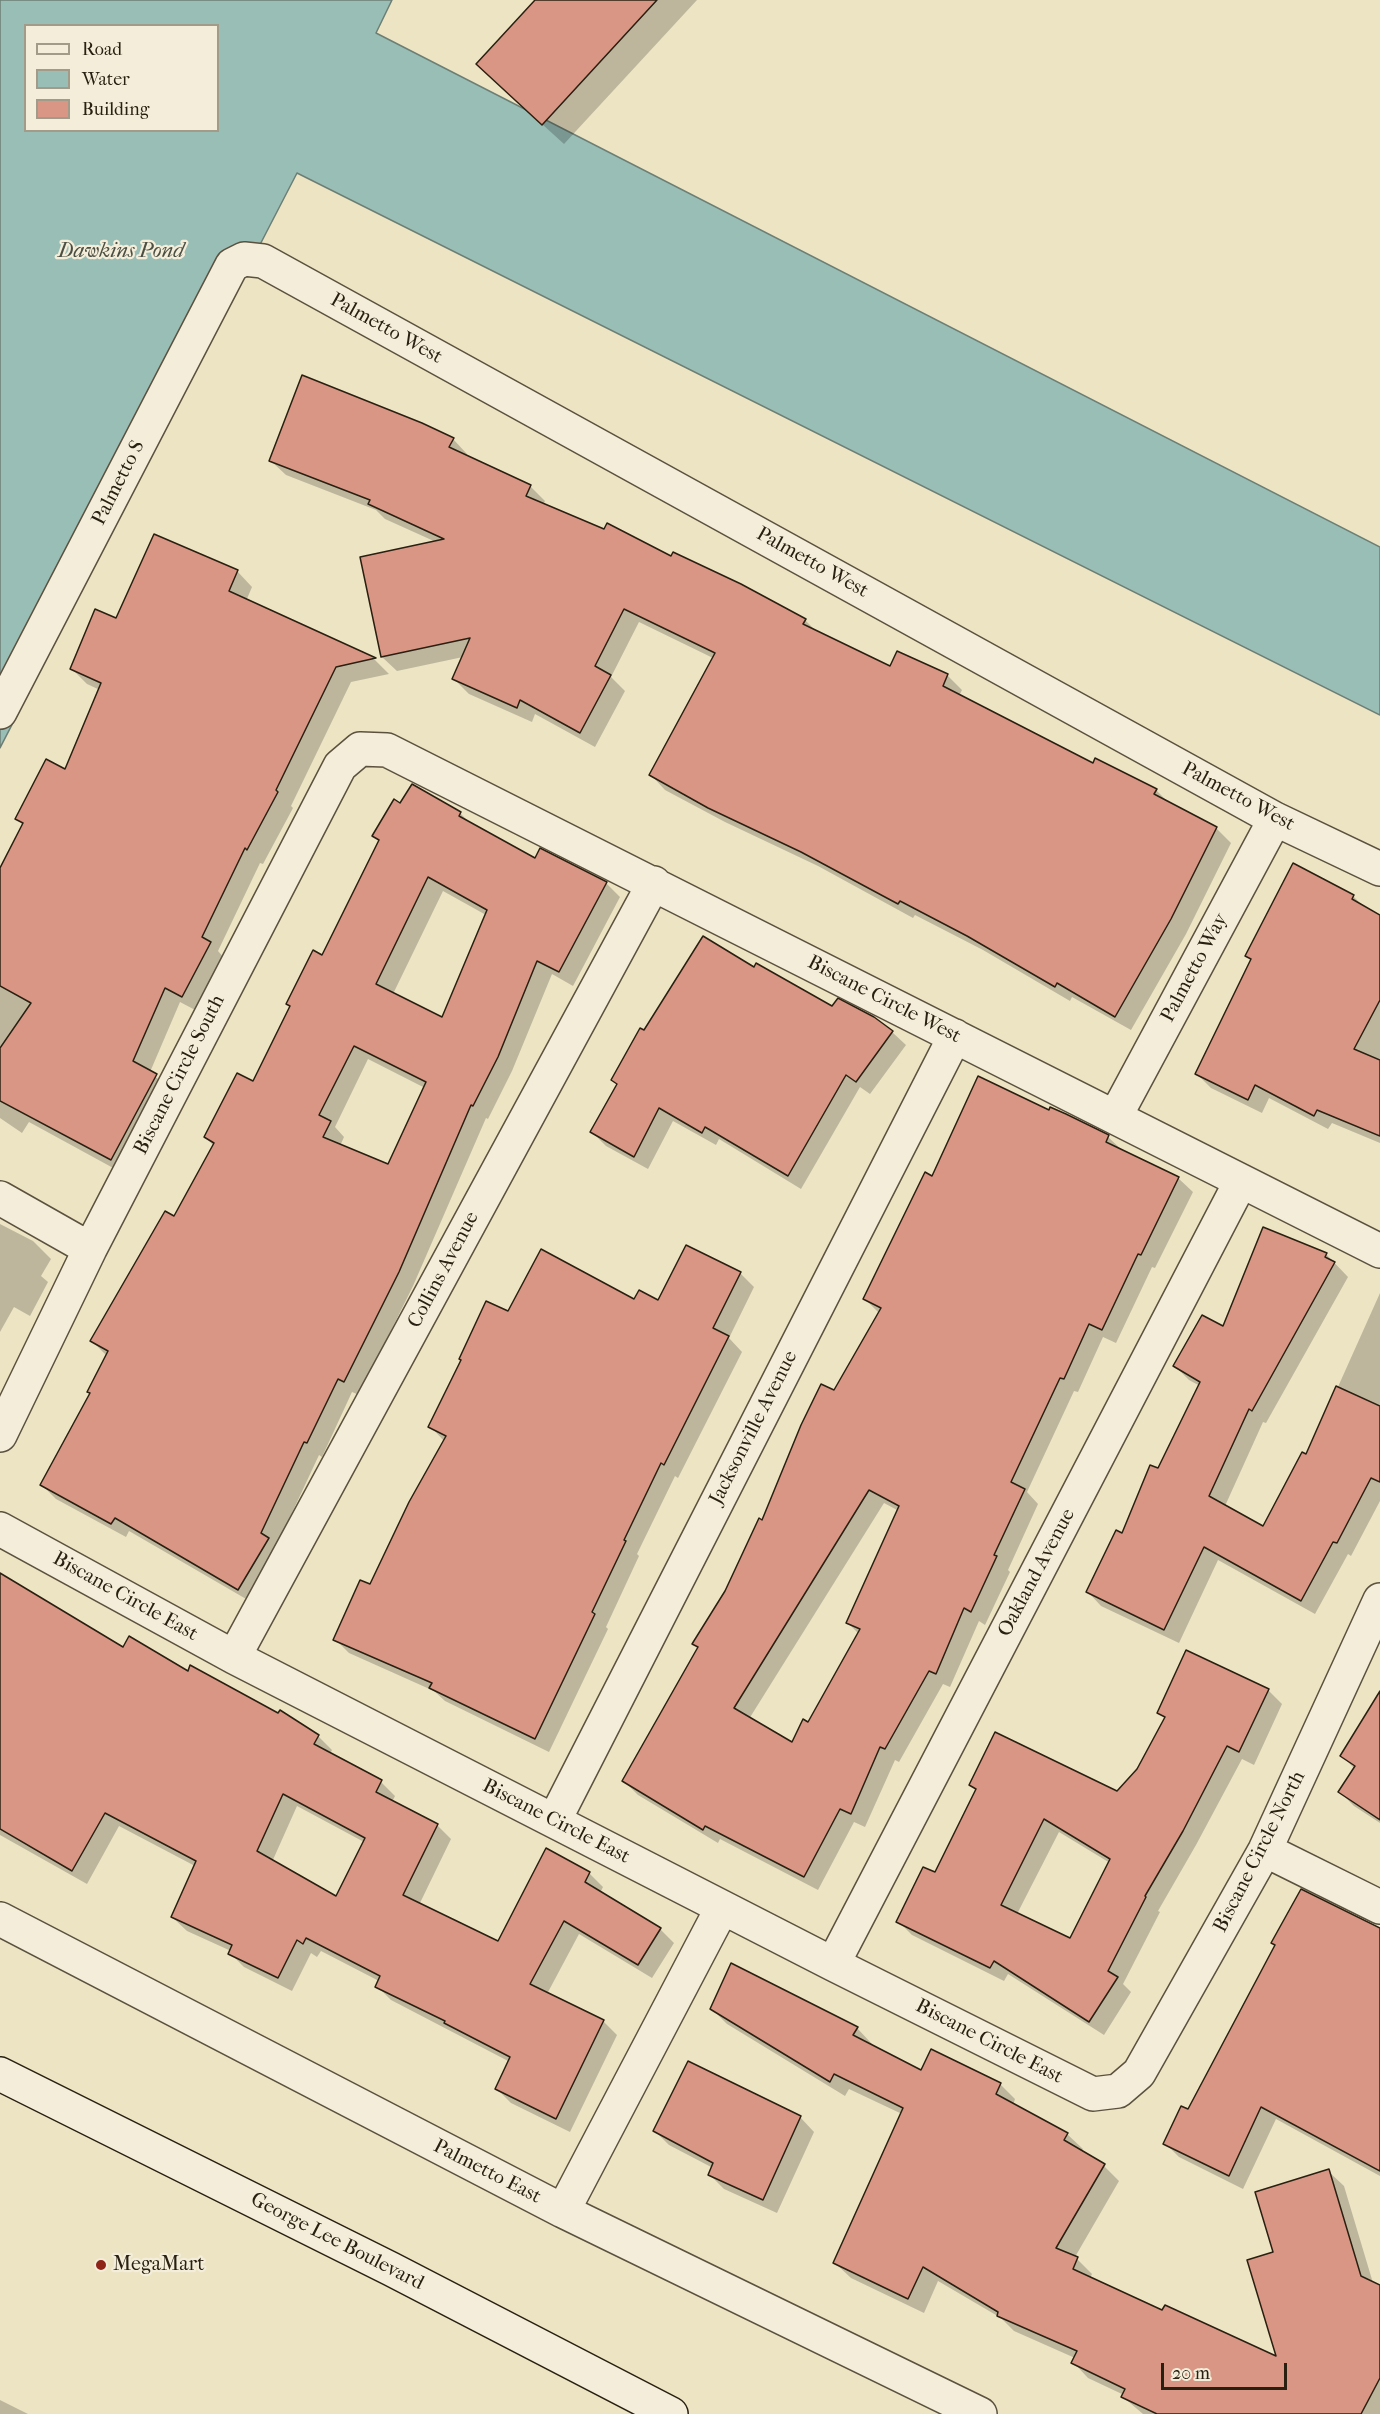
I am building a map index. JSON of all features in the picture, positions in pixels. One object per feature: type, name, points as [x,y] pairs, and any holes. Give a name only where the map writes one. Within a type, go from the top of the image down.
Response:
[{"type":"street","name":"Palmetto S","points":[[0,711],[232,265],[244,259]]},
{"type":"street","name":"Palmetto West","points":[[244,259],[263,261],[1275,819],[1380,869]]},
{"type":"street","name":"Biscane Circle South","points":[[0,1435],[90,1249],[340,766],[360,748],[387,750]]},
{"type":"street","name":"Biscane Circle West","points":[[387,750],[1380,1251]]},
{"type":"street","name":"Palmetto Way","points":[[1115,1117],[1275,819]]},
{"type":"street","name":"Collins Avenue","points":[[234,1657],[654,883]]},
{"type":"street","name":"Jacksonville Avenue","points":[[554,1821],[955,1036]]},
{"type":"street","name":"Oakland Avenue","points":[[833,1964],[1241,1181]]},
{"type":"street","points":[[0,1198],[90,1249]]},
{"type":"street","name":"Biscane Circle East","points":[[0,1530],[234,1657],[833,1964],[1093,2094],[1118,2091]]},
{"type":"street","name":"Biscane Circle North","points":[[1118,2091],[1139,2073],[1265,1850],[1380,1600]]},
{"type":"street","points":[[1265,1850],[1380,1907]]},
{"type":"street","points":[[563,2211],[722,1908]]},
{"type":"street","name":"Palmetto East","points":[[0,1918],[563,2211],[980,2414]]},
{"type":"street","name":"George Lee Boulevard","points":[[0,2074],[626,2400],[672,2414]]},
{"type":"water","name":"Dawkins Pond","points":[[0,0],[392,0],[376,33],[1380,547],[1380,715],[297,173],[0,748]]},
{"type":"building","points":[[535,0],[657,0],[542,125],[476,64]]},
{"type":"building","points":[[302,375],[454,438],[449,447],[531,485],[526,496],[604,529],[607,523],[671,556],[673,552],[741,584],[806,619],[803,624],[890,666],[897,651],[948,674],[943,686],[1093,763],[1095,758],[1157,789],[1154,794],[1217,827],[1171,919],[1115,1017],[1057,983],[1055,987],[967,936],[900,901],[898,904],[801,852],[708,808],[649,775],[715,653],[624,609],[595,666],[611,675],[580,733],[520,700],[517,708],[452,679],[470,638],[381,657],[360,557],[444,539],[368,504],[370,500],[269,461]]},
{"type":"building","points":[[154,534],[238,570],[229,591],[376,658],[336,667],[276,790],[278,792],[247,850],[245,848],[202,937],[211,942],[182,997],[165,988],[133,1061],[157,1074],[111,1160],[0,1101],[0,1048],[31,1003],[0,986],[0,868],[23,823],[15,819],[46,759],[65,769],[101,683],[70,669],[95,609],[116,618]]},
{"type":"building","points":[[412,784],[461,812],[459,816],[535,858],[540,848],[607,882],[559,972],[537,961],[498,1057],[473,1106],[471,1105],[399,1272],[344,1382],[338,1379],[307,1443],[304,1442],[261,1533],[269,1538],[238,1590],[115,1518],[111,1524],[40,1485],[90,1393],[87,1392],[108,1351],[90,1341],[165,1211],[174,1216],[214,1143],[204,1137],[237,1073],[253,1081],[290,1006],[286,1004],[313,950],[322,955],[379,840],[372,836],[394,799],[400,803]],"holes":[[[428,877],[487,910],[442,1017],[376,984]],[[354,1046],[426,1082],[388,1164],[323,1137],[331,1121],[319,1115]]]},
{"type":"building","points":[[1293,863],[1354,895],[1352,899],[1380,915],[1380,1000],[1354,1049],[1380,1060],[1380,1136],[1317,1110],[1314,1116],[1255,1085],[1248,1100],[1195,1074],[1251,959],[1245,956]]},
{"type":"building","points":[[703,936],[754,967],[756,963],[832,1006],[838,998],[874,1017],[893,1031],[856,1082],[846,1075],[788,1176],[705,1127],[702,1133],[659,1108],[634,1157],[590,1132],[617,1084],[611,1080],[640,1028],[644,1030]]},
{"type":"building","points":[[978,1076],[1049,1110],[1050,1107],[1109,1135],[1106,1142],[1179,1177],[1141,1255],[1138,1254],[1102,1330],[1089,1324],[1064,1379],[1060,1378],[1011,1482],[1025,1489],[994,1555],[997,1556],[971,1612],[964,1608],[936,1674],[929,1671],[885,1749],[880,1747],[851,1814],[840,1809],[804,1877],[705,1826],[703,1830],[622,1781],[698,1647],[692,1644],[725,1591],[759,1518],[762,1520],[801,1425],[821,1384],[834,1390],[881,1308],[863,1299],[925,1172],[932,1176]],"holes":[[[869,1490],[899,1506],[846,1623],[860,1629],[808,1722],[803,1719],[792,1742],[734,1708]]]},
{"type":"building","points":[[1263,1227],[1327,1253],[1325,1257],[1335,1262],[1252,1411],[1249,1409],[1209,1496],[1263,1526],[1302,1452],[1306,1454],[1336,1386],[1380,1406],[1380,1482],[1371,1478],[1337,1543],[1333,1542],[1301,1601],[1204,1547],[1164,1630],[1086,1592],[1116,1530],[1122,1533],[1150,1465],[1158,1468],[1200,1382],[1173,1366],[1202,1315],[1223,1326]]},
{"type":"building","points":[[686,1245],[741,1272],[713,1328],[729,1336],[664,1465],[661,1463],[592,1612],[595,1614],[535,1739],[429,1688],[432,1683],[333,1640],[360,1580],[370,1584],[409,1502],[446,1436],[428,1427],[461,1360],[459,1359],[486,1301],[508,1311],[541,1249],[634,1299],[639,1290],[658,1300]]},
{"type":"building","points":[[0,1573],[123,1647],[129,1636],[188,1671],[190,1665],[278,1713],[280,1710],[319,1735],[314,1744],[382,1780],[376,1792],[438,1824],[403,1895],[498,1941],[546,1848],[590,1872],[585,1882],[661,1928],[638,1965],[564,1921],[530,1984],[604,2020],[556,2119],[495,2089],[510,2057],[444,2023],[445,2021],[375,1987],[380,1976],[306,1938],[303,1944],[297,1940],[278,1978],[228,1954],[232,1945],[171,1917],[196,1861],[105,1813],[72,1871],[0,1829]],"holes":[[[283,1794],[365,1838],[336,1896],[257,1851]]]},
{"type":"building","points":[[1186,1650],[1269,1689],[1239,1752],[1227,1746],[1183,1831],[1145,1896],[1108,1971],[1118,1977],[1089,2022],[994,1961],[990,1968],[896,1922],[923,1867],[935,1872],[976,1789],[969,1785],[995,1732],[1117,1791],[1137,1769],[1165,1717],[1157,1713]],"holes":[[[1044,1819],[1110,1859],[1070,1938],[1001,1905]]]},
{"type":"building","points":[[1380,1691],[1380,1820],[1338,1792],[1355,1766],[1340,1756]]},
{"type":"building","points":[[1301,1889],[1380,1928],[1380,2171],[1261,2107],[1229,2176],[1163,2144],[1181,2106],[1188,2109],[1275,1945],[1271,1943]]},
{"type":"building","points":[[731,1963],[858,2027],[853,2035],[921,2070],[931,2049],[1001,2083],[996,2094],[1068,2133],[1064,2140],[1105,2164],[1056,2248],[1078,2257],[1073,2269],[1162,2310],[1165,2305],[1276,2356],[1247,2260],[1273,2252],[1255,2192],[1329,2169],[1361,2276],[1380,2285],[1380,2378],[1361,2414],[1157,2414],[1121,2397],[1125,2389],[1071,2363],[1077,2351],[997,2316],[998,2312],[923,2267],[908,2299],[833,2263],[903,2108],[834,2074],[830,2082],[710,2009]]},
{"type":"building","points":[[688,2061],[801,2116],[763,2200],[708,2175],[713,2163],[653,2131]]},
{"type":"place","name":"MegaMart","points":[[101,2265]]}]
